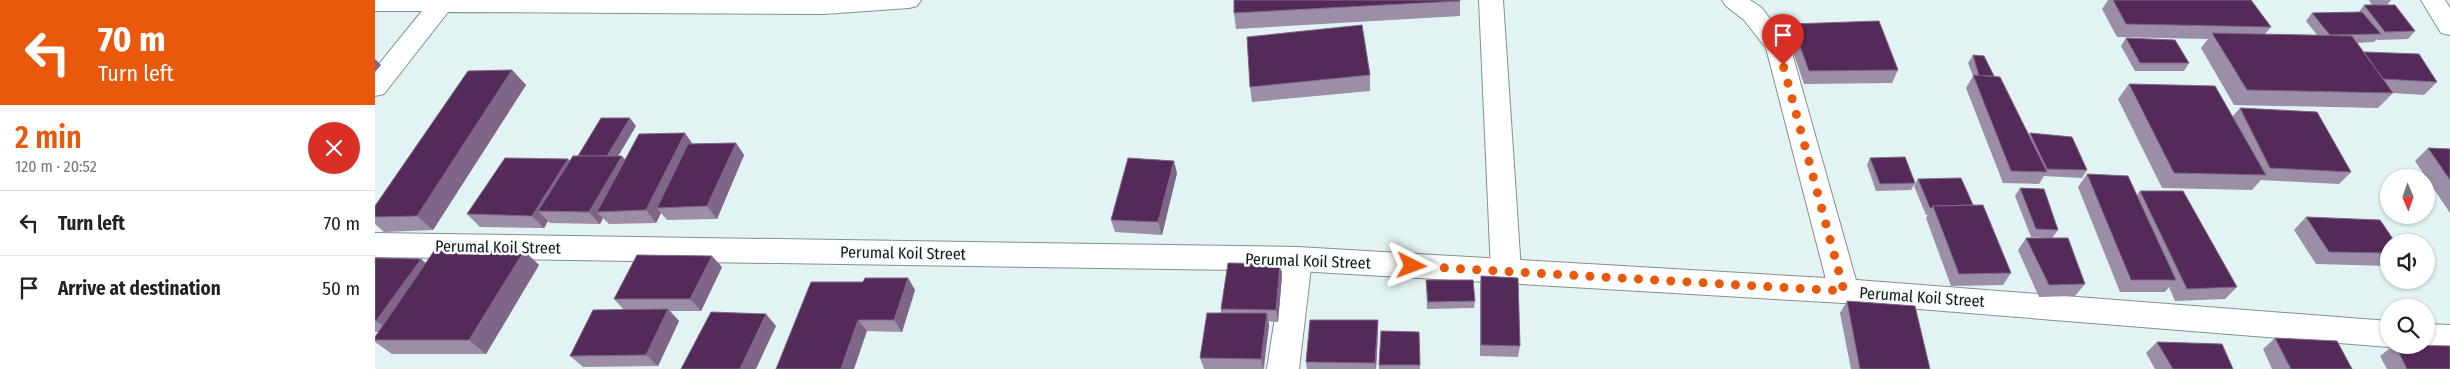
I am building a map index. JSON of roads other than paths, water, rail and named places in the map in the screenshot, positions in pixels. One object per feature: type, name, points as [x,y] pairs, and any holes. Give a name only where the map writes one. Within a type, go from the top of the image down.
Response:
[{"type":"street","points":[[375,3],[824,6],[909,0]]},
{"type":"street","points":[[1491,0],[1506,272]]},
{"type":"street","points":[[1734,0],[1753,14],[1778,46],[1844,291]]},
{"type":"street","points":[[2433,0],[2450,27]]},
{"type":"street","points":[[375,86],[442,2]]},
{"type":"street","name":"Perumal Koil Street","points":[[380,251],[1299,259],[1844,291],[2380,333]]},
{"type":"street","points":[[1283,369],[1299,259]]},
{"type":"street","points":[[2435,337],[2450,338]]}]
